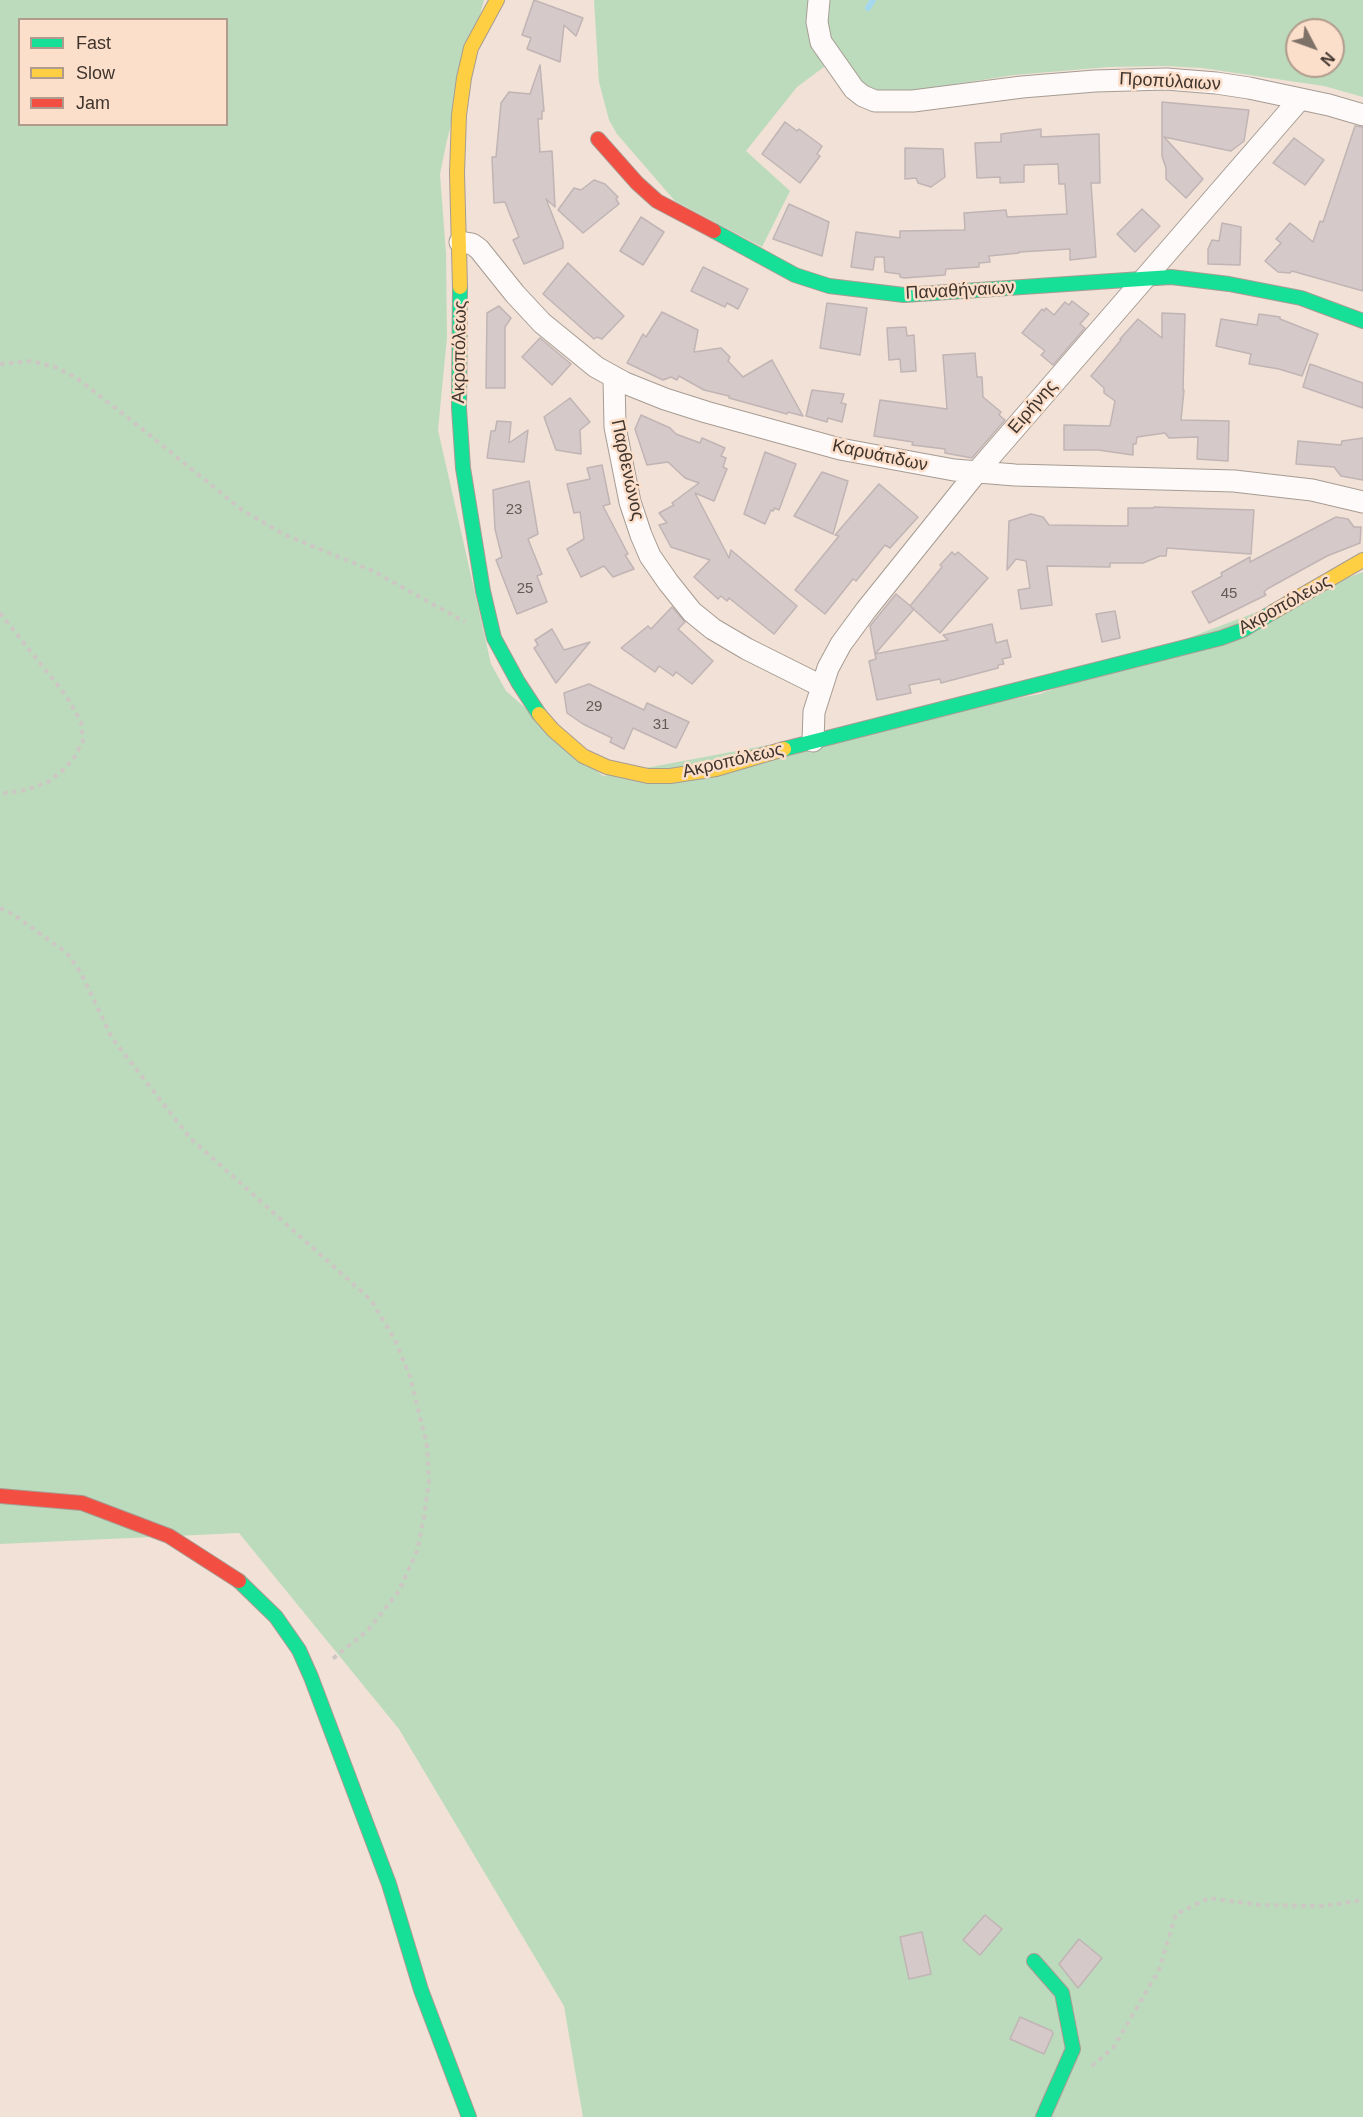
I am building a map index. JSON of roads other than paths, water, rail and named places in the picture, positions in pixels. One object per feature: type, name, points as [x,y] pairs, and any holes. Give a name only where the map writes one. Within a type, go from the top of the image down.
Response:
[{"type":"street","name":"Ακροπόλεως","points":[[497,0],[471,48],[464,78],[458,147],[460,435],[470,518],[492,631],[518,682],[539,714],[583,756],[606,767],[639,775],[670,776],[716,769],[813,741],[1221,638],[1243,630],[1363,560]]},
{"type":"street","name":"Προπύλαιων","points":[[819,0],[817,22],[821,42],[843,75],[863,96],[879,102],[902,102],[1085,81],[1166,78],[1215,82],[1300,99],[1363,115]]},
{"type":"street","name":"Ειρήνης","points":[[813,741],[814,712],[821,686],[828,668],[852,628],[976,473],[1300,99]]},
{"type":"street","name":"Παναθήναιων","points":[[598,139],[637,183],[657,201],[795,275],[821,284],[904,295],[1143,279],[1188,279],[1289,295],[1313,301],[1363,321]]},
{"type":"street","name":"Καρυάτιδων","points":[[460,242],[472,244],[479,249],[542,323],[582,357],[614,378],[696,409],[840,449],[929,467],[976,473],[1234,481],[1322,492],[1363,502]]},
{"type":"street","name":"Παρθενώνος","points":[[614,378],[615,427],[630,502],[650,556],[686,605],[707,625],[742,646],[821,686]]},
{"type":"street","points":[[0,1496],[82,1503],[169,1536],[245,1585],[276,1617],[299,1650],[311,1677],[389,1884],[421,1990],[469,2117]]},
{"type":"street","points":[[1034,1961],[1062,1993],[1073,2049],[1043,2117]]},
{"type":"waterway","points":[[868,8],[873,0]]}]
